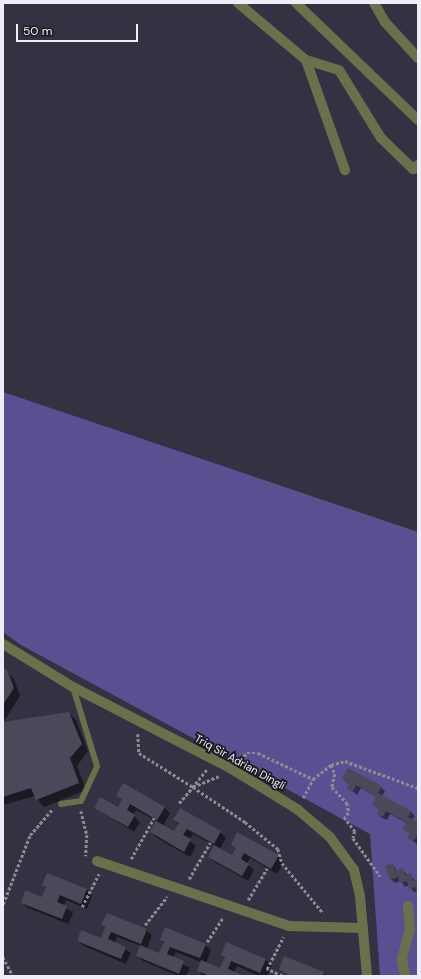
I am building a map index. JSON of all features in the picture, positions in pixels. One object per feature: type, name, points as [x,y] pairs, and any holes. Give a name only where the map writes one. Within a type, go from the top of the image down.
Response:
[{"type":"street","points":[[238,3],[306,60],[339,70],[381,138],[413,169],[418,165]]},
{"type":"street","points":[[296,3],[418,120]]},
{"type":"street","points":[[374,3],[385,22],[418,58]]},
{"type":"street","points":[[306,60],[346,170]]},
{"type":"street","name":"Triq Sir Adrian Dingli","points":[[3,644],[73,687],[230,768],[297,809],[330,837],[354,870],[360,896],[367,976]]},
{"type":"street","points":[[102,863],[289,926],[363,928]]},
{"type":"street","points":[[405,976],[402,959],[410,930],[408,906]]},
{"type":"lane","points":[[60,804],[80,801],[97,766],[73,687]]},
{"type":"path","points":[[142,722],[138,732],[138,753],[193,787],[245,822],[278,849],[282,864],[316,902],[332,928]]},
{"type":"path","points":[[193,787],[230,768],[247,753],[258,753],[313,779]]},
{"type":"path","points":[[179,804],[215,760]]},
{"type":"path","points":[[297,809],[313,779],[331,765],[345,761],[418,788]]},
{"type":"path","points":[[331,765],[335,774],[332,787],[347,803],[349,813],[344,817],[355,830],[353,838],[380,876]]},
{"type":"path","points":[[80,801],[87,835],[84,855],[102,863],[82,907]]},
{"type":"path","points":[[3,904],[30,835],[52,810],[60,804]]},
{"type":"path","points":[[124,870],[154,818]]},
{"type":"path","points":[[145,925],[179,889],[210,843]]},
{"type":"path","points":[[241,910],[267,868]]},
{"type":"path","points":[[207,942],[230,906]]},
{"type":"path","points":[[282,976],[267,969],[289,926]]},
{"type":"path","points":[[3,957],[13,976]]},
{"type":"shaded area","points":[[3,392],[418,532],[418,976],[380,976],[370,834],[21,645],[3,632]]},
{"type":"building","points":[[3,667],[7,670],[14,688],[3,705]]},
{"type":"building","points":[[69,712],[82,744],[70,758],[79,783],[36,800],[31,788],[3,797],[3,722]]},
{"type":"building","points":[[348,768],[382,786],[378,793],[411,811],[408,817],[418,822],[418,835],[413,841],[407,838],[410,833],[402,829],[406,822],[386,811],[383,817],[377,814],[379,809],[372,805],[376,796],[356,785],[353,792],[347,789],[349,784],[342,779]]},
{"type":"building","points":[[123,783],[165,807],[157,820],[130,804],[127,810],[135,815],[128,827],[94,808],[100,797],[118,807],[122,799],[116,796]]},
{"type":"building","points":[[180,808],[221,831],[214,844],[187,829],[183,835],[191,839],[184,852],[150,832],[156,821],[174,831],[179,823],[173,820]]},
{"type":"building","points":[[237,832],[279,855],[271,869],[244,853],[241,859],[249,864],[242,876],[208,857],[214,845],[232,855],[236,848],[231,845]]},
{"type":"building","points":[[393,863],[395,871],[403,868],[405,875],[411,873],[413,881],[418,879],[418,895],[415,887],[409,889],[407,881],[400,883],[398,877],[390,880],[385,866]]},
{"type":"building","points":[[47,873],[87,889],[81,904],[60,895],[57,902],[67,906],[62,919],[21,903],[25,890],[42,897],[46,887],[42,886]]},
{"type":"building","points":[[107,913],[147,929],[141,944],[111,932],[108,939],[126,947],[121,959],[77,941],[81,930],[101,938],[105,927],[101,925]]},
{"type":"building","points":[[165,927],[206,944],[200,958],[170,947],[167,954],[184,961],[179,974],[136,956],[140,945],[159,953],[164,942],[160,940]]},
{"type":"building","points":[[226,942],[266,959],[260,973],[231,961],[228,969],[245,976],[210,976],[197,971],[201,960],[220,968],[225,957],[221,955]]},
{"type":"building","points":[[284,956],[324,972],[323,976],[289,976],[279,969]]}]
